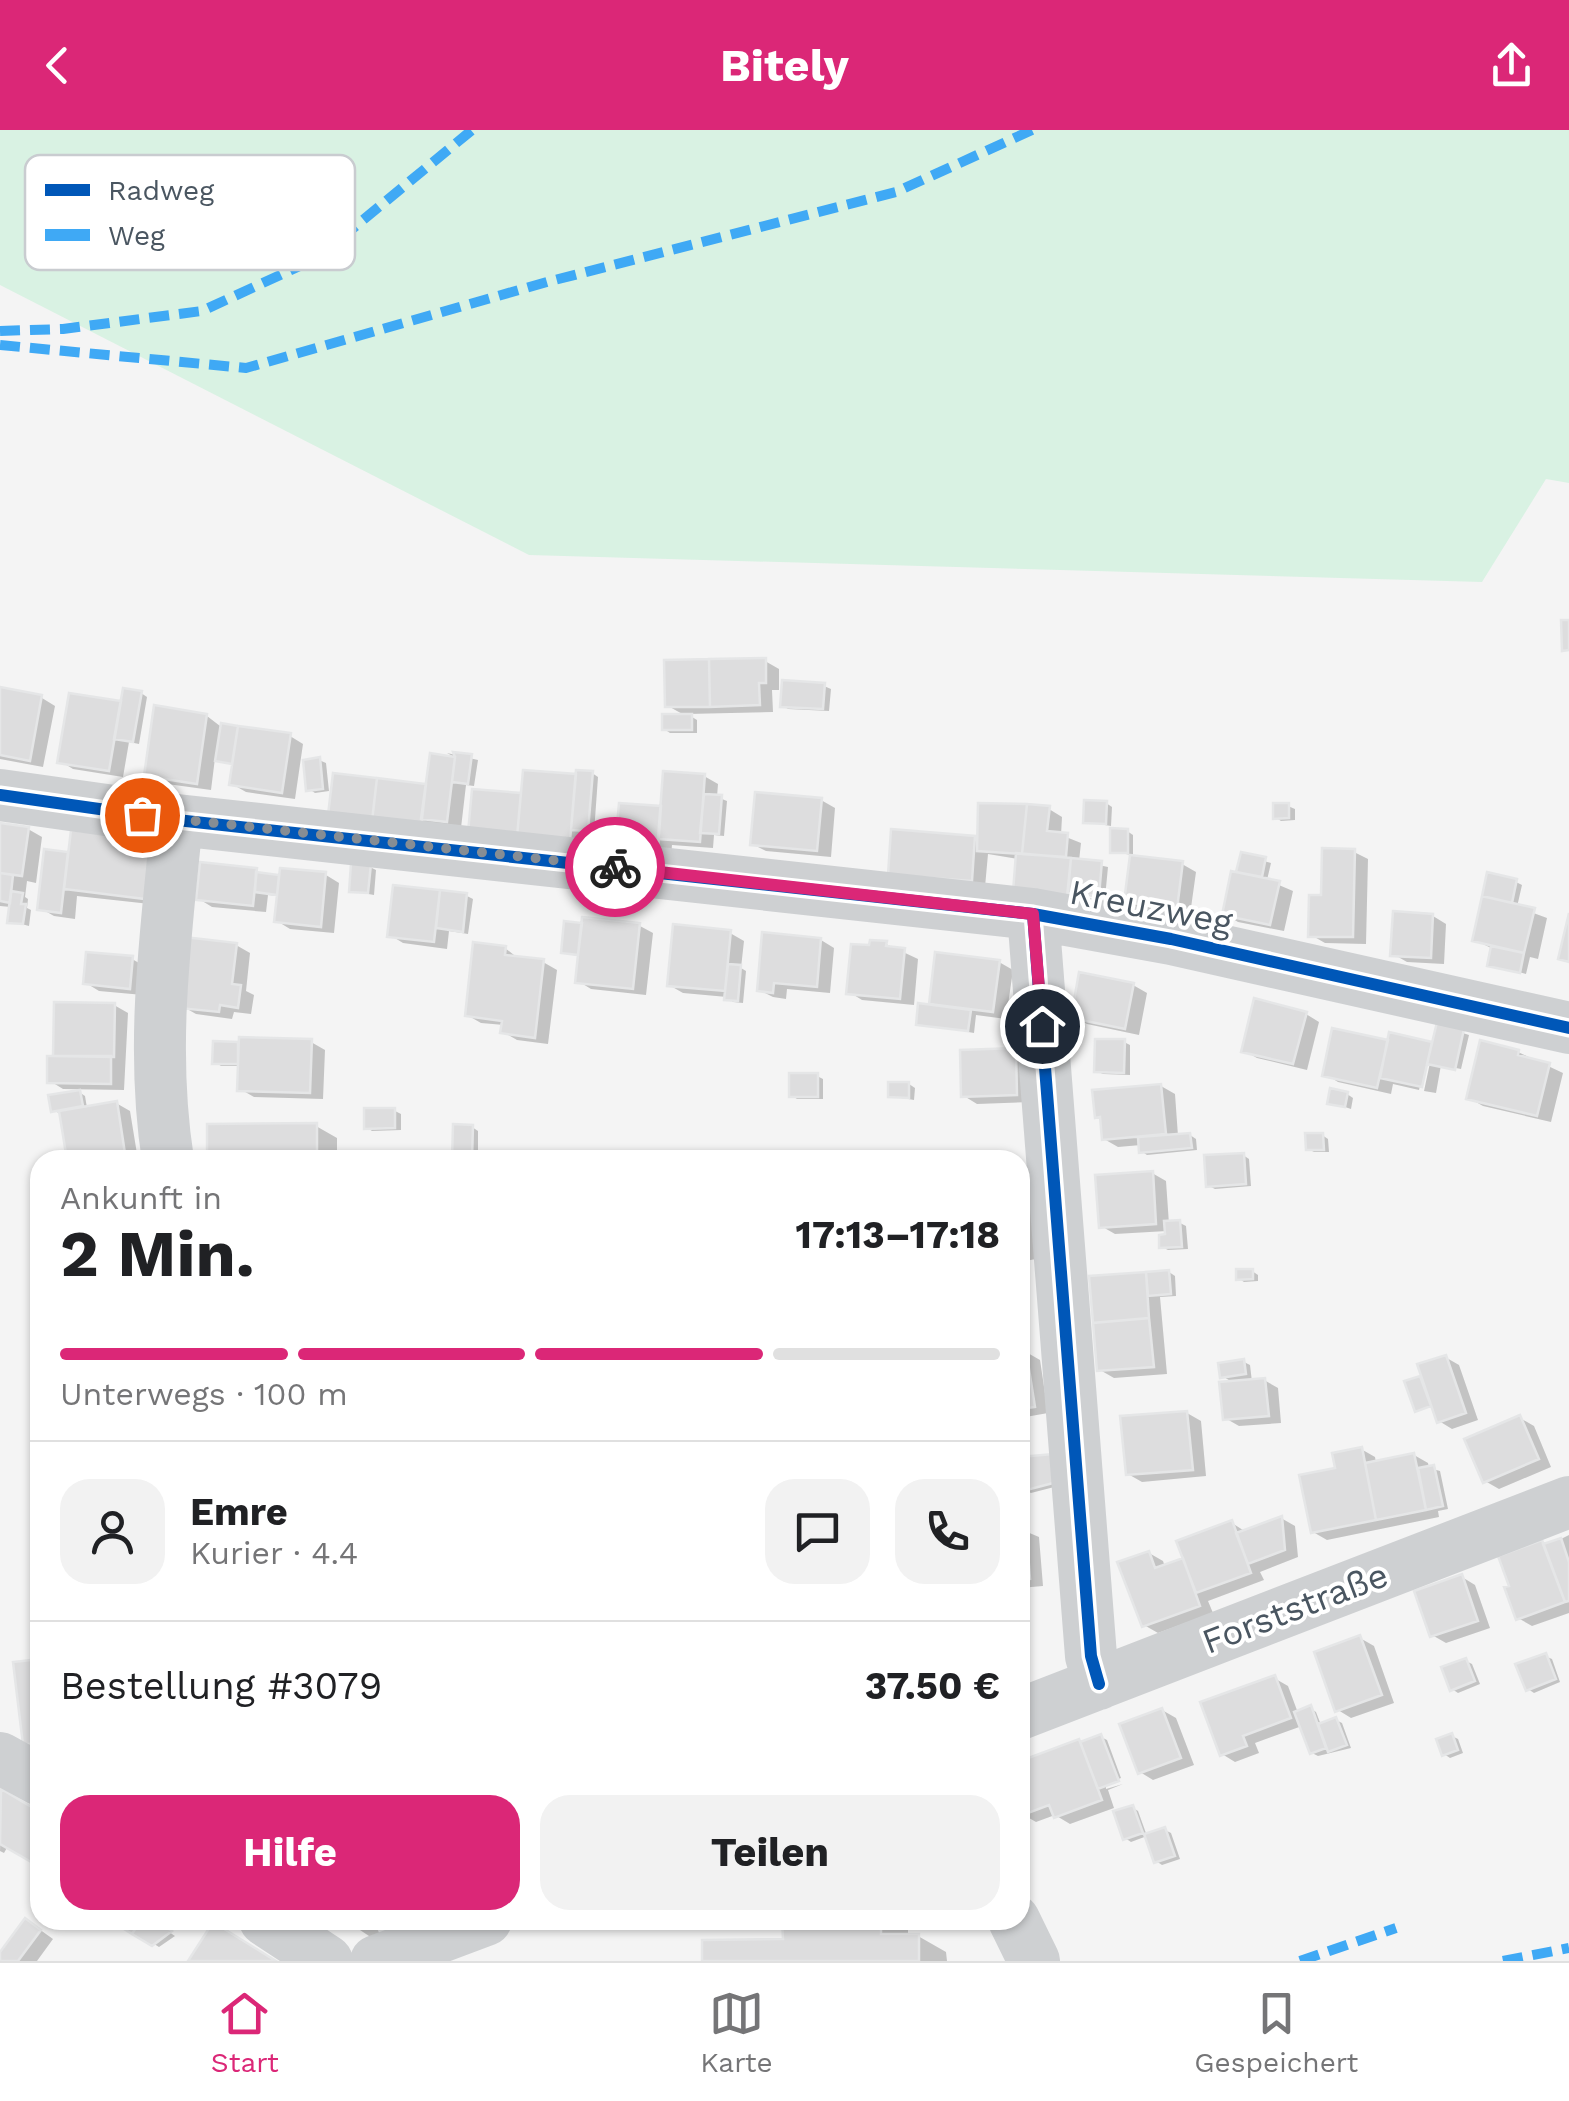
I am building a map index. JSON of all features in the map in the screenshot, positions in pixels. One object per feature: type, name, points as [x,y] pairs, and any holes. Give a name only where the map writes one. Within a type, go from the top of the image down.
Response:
[{"type":"street","name":"Kreuzweg","points":[[0,795],[177,820],[1033,914],[1171,940],[1569,1028]]},
{"type":"street","points":[[167,1150],[158,1082],[158,1035],[177,820]]},
{"type":"street","points":[[1033,914],[1041,1290],[1098,1684]]},
{"type":"street","name":"Forststraße","points":[[1030,1710],[1569,1502]]},
{"type":"street","points":[[0,1758],[30,1774]]},
{"type":"street","points":[[280,1930],[327,1961]]},
{"type":"street","points":[[376,1961],[459,1930]]},
{"type":"street","points":[[1019,1930],[1034,1961]]},
{"type":"green space","points":[[0,130],[1569,130],[1569,483],[1546,479],[1482,582],[529,555],[0,285]]},
{"type":"building","points":[[1561,620],[1569,620],[1569,650],[1562,651]]},
{"type":"building","points":[[766,658],[766,683],[759,683],[760,705],[710,707],[709,659]]},
{"type":"building","points":[[709,659],[710,707],[665,707],[664,660]]},
{"type":"building","points":[[782,680],[825,683],[823,709],[780,707]]},
{"type":"building","points":[[0,687],[42,695],[30,761],[0,755]]},
{"type":"building","points":[[123,688],[142,691],[133,742],[114,739]]},
{"type":"building","points":[[69,693],[121,701],[109,771],[57,763]]},
{"type":"building","points":[[154,705],[207,714],[197,784],[144,776]]},
{"type":"building","points":[[662,714],[692,714],[692,730],[662,730]]},
{"type":"building","points":[[221,723],[238,726],[232,764],[215,761]]},
{"type":"building","points":[[238,726],[291,733],[282,793],[229,785]]},
{"type":"building","points":[[453,752],[472,754],[468,784],[452,782]]},
{"type":"building","points":[[430,753],[455,757],[447,822],[421,819]]},
{"type":"building","points":[[320,757],[323,789],[306,791],[303,760]]},
{"type":"building","points":[[523,770],[576,774],[570,841],[517,837]]},
{"type":"building","points":[[576,770],[593,771],[588,831],[571,830]]},
{"type":"building","points":[[663,771],[705,774],[700,842],[658,839]]},
{"type":"building","points":[[333,773],[377,778],[372,821],[328,815]]},
{"type":"building","points":[[377,778],[426,784],[421,827],[372,821]]},
{"type":"building","points":[[472,789],[521,793],[517,837],[468,833]]},
{"type":"building","points":[[755,792],[822,798],[817,851],[750,845]]},
{"type":"building","points":[[704,794],[722,795],[719,834],[700,833]]},
{"type":"building","points":[[1084,800],[1107,801],[1106,824],[1083,823]]},
{"type":"building","points":[[619,803],[661,806],[658,850],[615,847]]},
{"type":"building","points":[[978,803],[1027,804],[1022,854],[977,851]]},
{"type":"building","points":[[1273,803],[1289,803],[1289,818],[1273,819]]},
{"type":"building","points":[[1027,804],[1050,806],[1047,831],[1068,833],[1066,857],[1022,854]]},
{"type":"building","points":[[0,823],[29,827],[22,876],[0,873]]},
{"type":"building","points":[[1110,828],[1128,829],[1128,853],[1110,853]]},
{"type":"building","points":[[891,829],[975,836],[972,881],[888,875]]},
{"type":"building","points":[[71,830],[152,839],[145,899],[64,889]]},
{"type":"building","points":[[1322,848],[1355,849],[1353,937],[1308,937],[1309,895],[1321,895]]},
{"type":"building","points":[[44,849],[68,852],[61,913],[37,910]]},
{"type":"building","points":[[1241,852],[1266,857],[1262,877],[1236,872]]},
{"type":"building","points":[[1016,853],[1071,858],[1067,897],[1013,892]]},
{"type":"building","points":[[1130,855],[1183,861],[1177,909],[1124,902]]},
{"type":"building","points":[[1071,858],[1102,861],[1099,896],[1068,893]]},
{"type":"building","points":[[200,862],[257,868],[253,906],[196,900]]},
{"type":"building","points":[[351,863],[371,864],[368,893],[349,892]]},
{"type":"building","points":[[280,868],[326,872],[321,927],[274,922]]},
{"type":"building","points":[[1231,871],[1280,881],[1270,925],[1222,915]]},
{"type":"building","points":[[256,872],[279,875],[277,895],[255,892]]},
{"type":"building","points":[[1487,872],[1517,879],[1512,903],[1482,896]]},
{"type":"building","points":[[0,873],[13,875],[10,903],[0,901]]},
{"type":"building","points":[[393,885],[440,890],[434,942],[387,937]]},
{"type":"building","points":[[440,890],[467,893],[463,932],[436,928]]},
{"type":"building","points":[[11,891],[23,893],[23,924],[7,923]]},
{"type":"building","points":[[1482,896],[1535,908],[1524,953],[1472,941]]},
{"type":"building","points":[[1393,911],[1433,914],[1431,958],[1390,956]]},
{"type":"building","points":[[1569,913],[1569,962],[1558,959]]},
{"type":"building","points":[[582,917],[640,923],[633,989],[575,983]]},
{"type":"building","points":[[564,921],[582,923],[578,955],[561,953]]},
{"type":"building","points":[[673,924],[731,930],[725,991],[667,986]]},
{"type":"building","points":[[762,932],[821,938],[817,987],[774,983],[773,993],[757,991]]},
{"type":"building","points":[[184,937],[237,943],[232,984],[241,985],[238,1008],[220,1005],[219,1012],[179,1008]]},
{"type":"building","points":[[870,940],[905,948],[900,999],[846,994],[851,944],[869,945]]},
{"type":"building","points":[[473,942],[506,946],[505,955],[544,959],[535,1038],[500,1033],[502,1021],[465,1016]]},
{"type":"building","points":[[1491,946],[1524,953],[1520,973],[1487,966]]},
{"type":"building","points":[[86,952],[133,956],[130,989],[83,984]]},
{"type":"building","points":[[935,952],[1000,960],[993,1012],[929,1004]]},
{"type":"building","points":[[728,964],[741,965],[738,1001],[724,1000]]},
{"type":"building","points":[[1079,972],[1134,983],[1125,1029],[1071,1018]]},
{"type":"building","points":[[1254,998],[1307,1012],[1293,1064],[1241,1052]]},
{"type":"building","points":[[54,1002],[115,1003],[114,1057],[53,1056]]},
{"type":"building","points":[[918,1003],[971,1010],[968,1031],[916,1025]]},
{"type":"building","points":[[1437,1022],[1464,1029],[1455,1070],[1427,1064]]},
{"type":"building","points":[[1332,1028],[1388,1040],[1377,1088],[1322,1076]]},
{"type":"building","points":[[1389,1032],[1432,1042],[1422,1087],[1380,1078]]},
{"type":"building","points":[[239,1037],[312,1039],[310,1093],[237,1091]]},
{"type":"building","points":[[1095,1039],[1125,1039],[1124,1073],[1094,1072]]},
{"type":"building","points":[[1480,1040],[1550,1063],[1537,1116],[1466,1099]]},
{"type":"building","points":[[213,1041],[238,1042],[238,1064],[212,1064]]},
{"type":"building","points":[[1016,1048],[1017,1095],[961,1097],[960,1050]]},
{"type":"building","points":[[47,1056],[111,1056],[111,1084],[47,1083]]},
{"type":"building","points":[[789,1073],[818,1073],[818,1097],[789,1097]]},
{"type":"building","points":[[888,1082],[909,1082],[909,1098],[888,1097]]},
{"type":"building","points":[[1161,1084],[1166,1134],[1102,1140],[1092,1090]]},
{"type":"building","points":[[1330,1088],[1348,1092],[1345,1107],[1327,1104]]},
{"type":"building","points":[[80,1090],[83,1106],[51,1112],[48,1095]]},
{"type":"building","points":[[117,1101],[124,1150],[65,1150],[59,1111]]},
{"type":"building","points":[[364,1108],[395,1108],[395,1128],[364,1129]]},
{"type":"building","points":[[317,1123],[317,1150],[207,1150],[207,1124]]},
{"type":"building","points":[[453,1124],[473,1125],[472,1150],[452,1150]]},
{"type":"building","points":[[1190,1133],[1192,1148],[1139,1153],[1138,1137]]},
{"type":"building","points":[[1305,1133],[1323,1133],[1324,1150],[1306,1150]]},
{"type":"building","points":[[1244,1153],[1246,1184],[1206,1187],[1204,1155]]},
{"type":"building","points":[[1153,1171],[1156,1224],[1099,1228],[1095,1175]]},
{"type":"building","points":[[1180,1220],[1182,1247],[1159,1248],[1159,1235],[1165,1234],[1164,1221]]},
{"type":"building","points":[[1236,1269],[1253,1269],[1253,1279],[1236,1280]]},
{"type":"building","points":[[1169,1270],[1171,1294],[1148,1296],[1146,1272]]},
{"type":"building","points":[[1146,1272],[1149,1318],[1093,1323],[1089,1276]]},
{"type":"building","points":[[1149,1318],[1154,1367],[1097,1371],[1093,1323]]},
{"type":"building","points":[[1446,1355],[1466,1413],[1437,1423],[1417,1364]]},
{"type":"building","points":[[1244,1359],[1246,1374],[1220,1378],[1218,1363]]},
{"type":"building","points":[[1030,1375],[1035,1407],[1030,1408]]},
{"type":"building","points":[[1420,1376],[1431,1406],[1415,1412],[1404,1381]]},
{"type":"building","points":[[1265,1378],[1269,1416],[1223,1420],[1219,1382]]},
{"type":"building","points":[[1187,1411],[1193,1470],[1126,1475],[1120,1416]]},
{"type":"building","points":[[1520,1415],[1539,1459],[1483,1483],[1464,1439]]},
{"type":"building","points":[[1362,1447],[1376,1520],[1311,1533],[1299,1475],[1335,1468],[1332,1453]]},
{"type":"building","points":[[1414,1453],[1426,1510],[1376,1520],[1365,1463]]},
{"type":"building","points":[[1053,1454],[1057,1482],[1030,1489],[1030,1456]]},
{"type":"building","points":[[1434,1465],[1443,1506],[1426,1510],[1418,1468]]},
{"type":"building","points":[[1282,1516],[1285,1550],[1248,1564],[1236,1533]]},
{"type":"building","points":[[1232,1520],[1251,1573],[1196,1593],[1176,1541]]},
{"type":"building","points":[[1561,1538],[1569,1562],[1569,1601],[1565,1602],[1543,1544]]},
{"type":"building","points":[[1542,1540],[1565,1602],[1516,1620],[1498,1556]]},
{"type":"building","points":[[1149,1551],[1155,1568],[1183,1558],[1200,1606],[1142,1627],[1117,1562]]},
{"type":"building","points":[[1462,1574],[1478,1621],[1430,1637],[1414,1591]]},
{"type":"building","points":[[1360,1635],[1382,1695],[1335,1712],[1314,1652]]},
{"type":"building","points":[[1546,1653],[1556,1679],[1526,1691],[1515,1664]]},
{"type":"building","points":[[1466,1658],[1475,1681],[1450,1691],[1441,1667]]},
{"type":"building","points":[[30,1660],[30,1744],[23,1745],[13,1662]]},
{"type":"building","points":[[1275,1675],[1291,1718],[1243,1736],[1247,1746],[1220,1756],[1200,1702]]},
{"type":"building","points":[[1311,1705],[1326,1748],[1310,1754],[1294,1712]]},
{"type":"building","points":[[1162,1708],[1181,1758],[1138,1774],[1119,1724]]},
{"type":"building","points":[[1336,1717],[1347,1745],[1328,1752],[1318,1724]]},
{"type":"building","points":[[1452,1733],[1458,1750],[1442,1756],[1436,1739]]},
{"type":"building","points":[[1101,1734],[1119,1781],[1098,1789],[1080,1742]]},
{"type":"building","points":[[1079,1739],[1102,1800],[1054,1818],[1049,1805],[1030,1812],[1030,1757]]},
{"type":"building","points":[[1,1789],[30,1806],[30,1861],[0,1844]]},
{"type":"building","points":[[1133,1805],[1143,1833],[1123,1840],[1113,1811]]},
{"type":"building","points":[[1165,1827],[1175,1856],[1154,1863],[1144,1834]]},
{"type":"building","points":[[25,1918],[30,1922],[30,1930],[41,1930],[18,1961],[0,1961],[0,1952]]},
{"type":"building","points":[[135,1930],[172,1931],[152,1946],[132,1934]]},
{"type":"building","points":[[208,1930],[226,1930],[276,1961],[188,1961]]},
{"type":"building","points":[[783,1930],[919,1934],[919,1961],[702,1961],[702,1940],[783,1939]]},
{"type":"marked path","points":[[355,227],[472,130]]},
{"type":"marked path","points":[[0,345],[246,368],[547,282],[896,192],[1032,130]]},
{"type":"marked path","points":[[0,331],[63,329],[202,311],[291,270]]},
{"type":"marked path","points":[[1300,1961],[1396,1928]]},
{"type":"marked path","points":[[1503,1961],[1569,1948]]},
{"type":"cycle path","points":[[0,795],[177,820],[1033,914],[1171,939],[1569,1028]]},
{"type":"cycle path","points":[[1033,914],[1091,1656],[1099,1684]]},
{"type":"way so far","points":[[142,815],[615,867]]},
{"type":"route","points":[[615,867],[1033,914],[1042,1026]]}]
